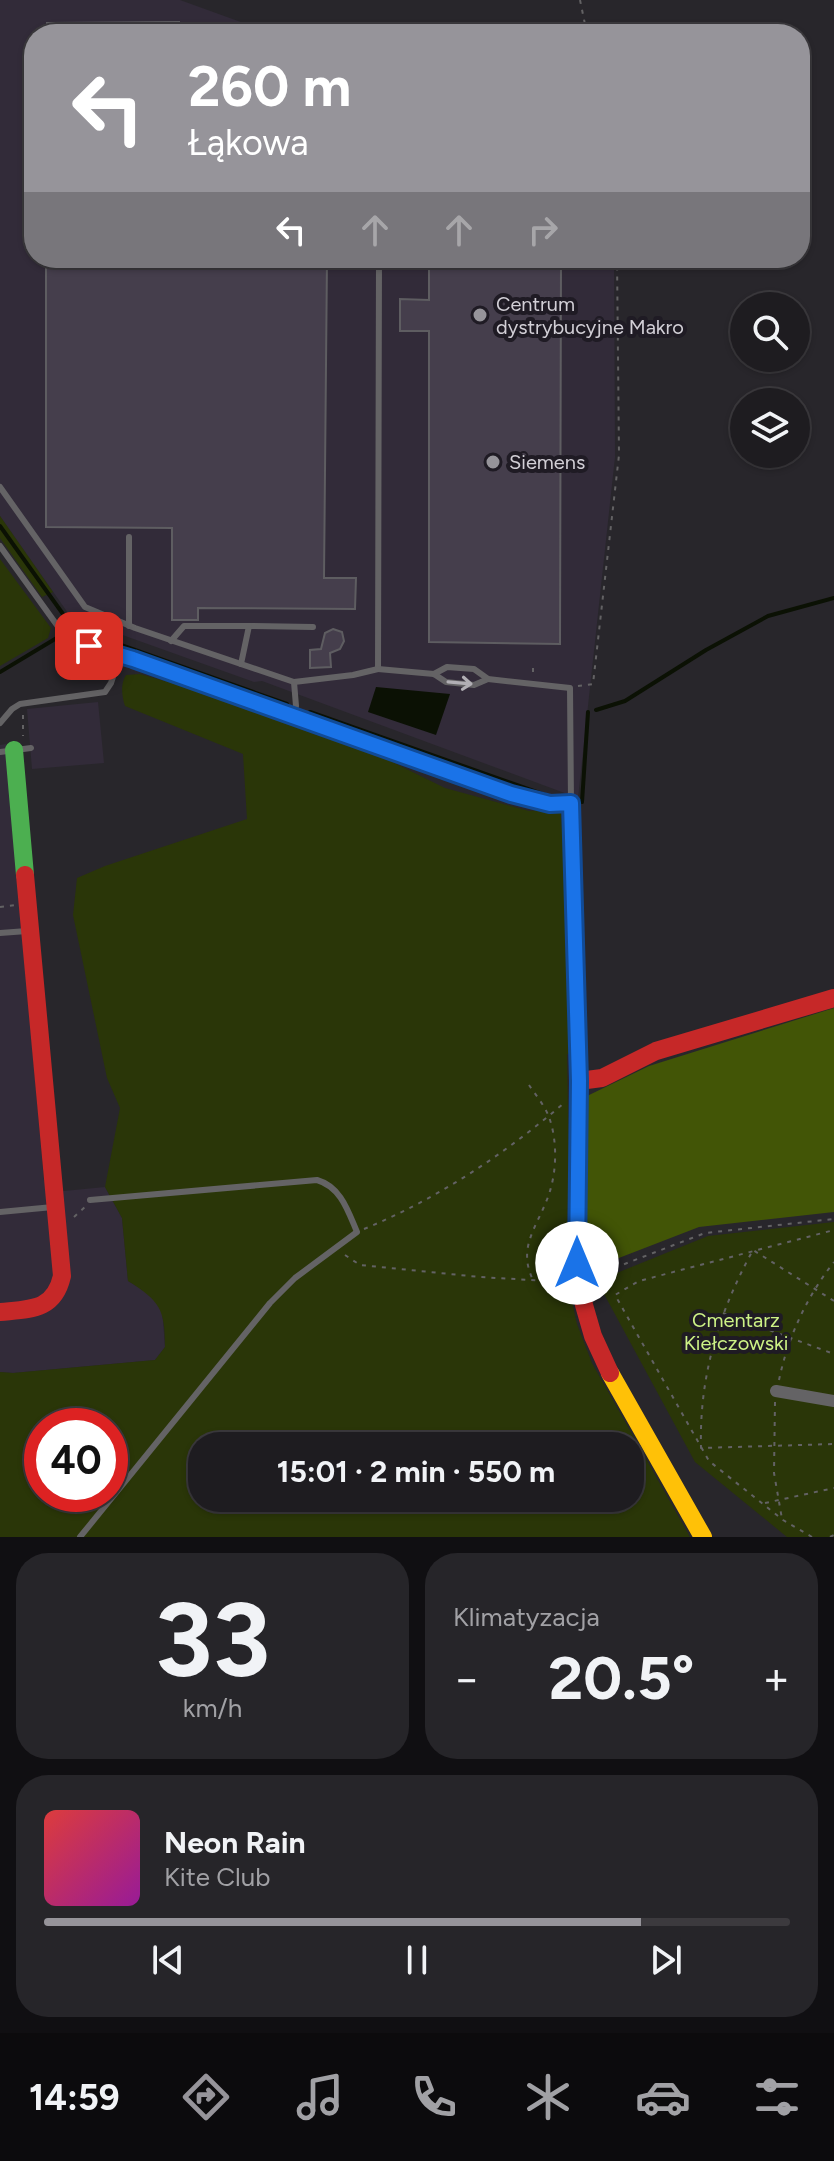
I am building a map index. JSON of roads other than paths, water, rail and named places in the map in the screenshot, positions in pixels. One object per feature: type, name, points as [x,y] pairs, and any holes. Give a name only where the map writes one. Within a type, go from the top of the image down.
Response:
[{"type":"street","points":[[0,1312],[37,1308],[50,1303],[58,1293],[62,1269],[17,750]]},
{"type":"street","points":[[571,803],[579,1081],[577,1236],[580,1279],[588,1320],[609,1372],[703,1537]]},
{"type":"street","points":[[579,1081],[602,1078],[656,1051],[834,998]]},
{"type":"street","points":[[776,1391],[834,1401]]},
{"type":"lane","points":[[378,669],[379,268]]},
{"type":"lane","points":[[0,487],[85,607],[129,626],[294,682],[378,669],[434,674],[446,682],[474,685],[488,679]]},
{"type":"lane","points":[[129,537],[129,626]]},
{"type":"lane","points":[[0,546],[59,628],[70,638],[511,794],[550,804],[571,803],[570,688],[488,679],[474,669],[447,667],[434,674]]},
{"type":"lane","points":[[171,641],[184,626],[313,627]]},
{"type":"lane","points":[[241,664],[249,626]]},
{"type":"lane","points":[[0,723],[20,704],[105,692],[120,655]]},
{"type":"lane","points":[[293,716],[296,706],[294,682]]},
{"type":"lane","points":[[0,933],[31,930]]},
{"type":"lane","points":[[80,1537],[270,1303],[295,1278],[357,1232],[339,1194],[317,1180],[90,1200]]},
{"type":"lane","points":[[0,1212],[57,1207]]},
{"type":"waterway","points":[[0,526],[73,628],[287,704]]},
{"type":"waterway","points":[[596,710],[625,701],[706,650],[768,616],[834,598]]},
{"type":"waterway","points":[[0,672],[60,636]]},
{"type":"waterway","points":[[310,712],[548,796]]},
{"type":"waterway","points":[[582,802],[588,712]]},
{"type":"place","name":"Centrum dystrybucyjne Makro","points":[[480,315]]},
{"type":"place","name":"Siemens","points":[[493,462]]},
{"type":"park label","name":"Cmentarz Kiełczowski","points":[[736,1332]]}]
